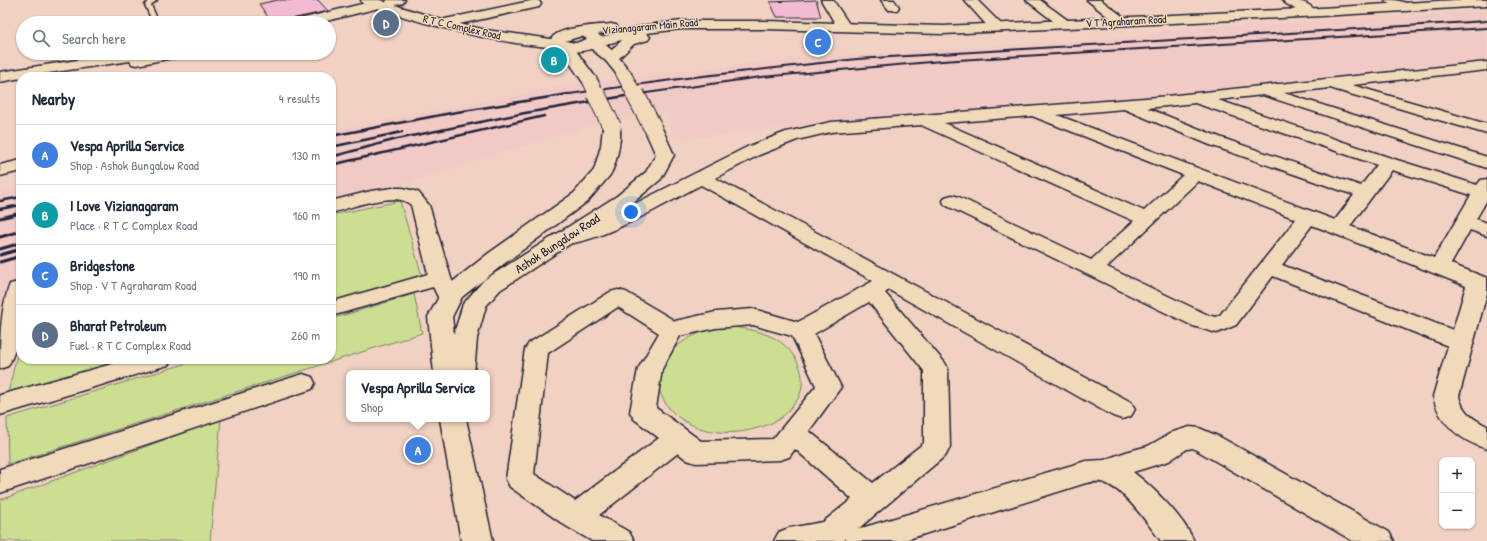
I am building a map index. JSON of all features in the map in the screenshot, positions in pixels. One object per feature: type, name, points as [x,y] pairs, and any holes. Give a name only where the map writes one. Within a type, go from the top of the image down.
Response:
[{"type":"main road","points":[[339,16],[351,0]]},
{"type":"main road","points":[[336,17],[386,2],[450,22],[564,42],[587,40],[647,29],[682,25],[765,25]]},
{"type":"main road","name":"R T C Complex Road","points":[[386,2],[415,16],[468,31],[523,41],[564,42]]},
{"type":"main road","name":"V T Agraharam Road","points":[[765,25],[943,30],[1122,22],[1487,2]]},
{"type":"main road","points":[[336,17],[382,13],[415,16]]},
{"type":"main road","points":[[587,40],[611,58],[629,41],[653,34],[765,25]]},
{"type":"main road","points":[[523,41],[578,64]]},
{"type":"main road","points":[[564,42],[578,64]]},
{"type":"main road","name":"Ashok Bungalow Road","points":[[461,370],[465,338],[475,304],[492,285],[561,239],[624,200],[654,175],[665,155],[652,126],[623,72],[611,58]]},
{"type":"main road","points":[[32,72],[108,60]]},
{"type":"main road","points":[[70,72],[142,60]]},
{"type":"main road","name":"Ashok Bungalow Road","points":[[447,370],[440,317],[449,298],[454,292],[497,258],[581,196],[603,171],[610,146],[612,127],[590,81],[578,64]]},
{"type":"main road","points":[[0,77],[16,74]]},
{"type":"main road","points":[[0,83],[16,81]]},
{"type":"main road","points":[[454,422],[477,541]]},
{"type":"street","points":[[827,0],[844,27]]},
{"type":"street","points":[[970,0],[997,28]]},
{"type":"street","points":[[1032,0],[1066,24]]},
{"type":"street","points":[[1093,0],[1122,22]]},
{"type":"street","points":[[1289,0],[1310,12]]},
{"type":"street","points":[[1391,0],[1405,7]]},
{"type":"street","points":[[483,4],[493,12]]},
{"type":"street","points":[[450,22],[535,4]]},
{"type":"street","points":[[561,239],[596,232],[753,151],[792,136],[831,127],[1195,98],[1487,66]]},
{"type":"street","points":[[1328,83],[1487,129]]},
{"type":"street","points":[[1261,90],[1487,163]]},
{"type":"street","points":[[1195,98],[1388,163],[1485,188],[1438,268]]},
{"type":"street","points":[[1126,104],[1199,135],[1365,193]]},
{"type":"street","points":[[1033,111],[1482,285],[1461,342],[1446,396],[1447,406],[1452,415],[1464,426],[1487,439]]},
{"type":"street","points":[[924,120],[1146,219]]},
{"type":"street","points":[[1338,229],[1388,163]]},
{"type":"street","points":[[0,171],[16,166]]},
{"type":"street","points":[[1093,269],[1194,174]]},
{"type":"street","points":[[702,178],[881,286],[1122,409]]},
{"type":"street","points":[[336,206],[375,196],[391,194],[411,196],[420,204],[440,278],[449,298]]},
{"type":"street","points":[[952,201],[1201,321],[1217,325],[1228,320],[1308,217]]},
{"type":"street","points":[[1465,222],[1487,230]]},
{"type":"street","points":[[1269,267],[1461,342]]},
{"type":"street","points":[[336,308],[440,278]]},
{"type":"street","points":[[619,541],[576,517],[520,479],[537,349],[618,296],[672,330],[716,320],[753,317],[801,331],[881,286]]},
{"type":"street","points":[[789,541],[830,534],[937,447],[936,369],[881,286]]},
{"type":"street","points":[[0,360],[13,290]]},
{"type":"street","points":[[672,330],[650,369],[643,412],[696,452],[780,449],[829,387],[801,331]]},
{"type":"street","points":[[0,405],[143,364]]},
{"type":"street","points":[[0,481],[303,383]]},
{"type":"street","points":[[793,432],[873,500]]},
{"type":"street","points":[[1107,472],[1120,464],[1159,453],[1189,437],[1198,438],[1211,444],[1379,541]]},
{"type":"street","points":[[576,517],[678,438]]},
{"type":"street","points":[[860,541],[1086,472],[1102,471],[1124,481],[1139,494],[1179,541]]},
{"type":"lane","points":[[153,16],[148,5],[154,0]]},
{"type":"shaded area","points":[[1487,10],[1487,63],[1107,101],[870,119],[674,140],[665,111],[593,125],[336,204],[336,129],[570,85],[788,59],[1080,41],[1147,35],[1164,30]]},
{"type":"shaded area","points":[[16,189],[16,303],[0,308],[0,191]]},
{"type":"green space","points":[[400,201],[422,276],[336,302],[336,214]]},
{"type":"green space","points":[[414,294],[422,333],[336,360],[336,317]]},
{"type":"green space","points":[[733,327],[764,334],[782,343],[794,356],[798,364],[801,372],[801,390],[798,399],[785,415],[768,425],[742,432],[716,432],[691,424],[670,410],[663,399],[659,387],[659,375],[662,364],[668,355],[687,339],[709,330]]},
{"type":"green space","points":[[16,359],[16,364],[116,364],[8,393]]},
{"type":"green space","points":[[185,364],[324,364],[8,464],[7,418]]},
{"type":"green space","points":[[221,419],[210,541],[0,541],[0,500]]},
{"type":"building","points":[[278,0],[318,0],[328,11],[305,16],[267,16],[259,4]]},
{"type":"building","points":[[816,0],[821,17],[777,17],[770,2]]},
{"type":"railway","points":[[567,94],[694,77],[857,59],[1487,21]]},
{"type":"railway","points":[[632,95],[761,77],[942,61],[1487,28]]},
{"type":"railway","points":[[336,135],[451,113],[567,94]]},
{"type":"railway","points":[[562,95],[567,94]]},
{"type":"railway","points":[[336,156],[397,139],[525,113],[637,94]]},
{"type":"railway","points":[[336,164],[544,116]]},
{"type":"railway","points":[[336,146],[402,132]]},
{"type":"railway","points":[[0,201],[16,198]]},
{"type":"railway","points":[[0,209],[16,206]]},
{"type":"railway","points":[[0,218],[16,214]]},
{"type":"railway","points":[[0,237],[16,232]]},
{"type":"railway","points":[[0,249],[16,244]]},
{"type":"railway","points":[[0,255],[16,250]]},
{"type":"railway","points":[[0,262],[16,257]]},
{"type":"place","name":"Bharat Petroleum","points":[[386,23]]},
{"type":"place","name":"Bridgestone","points":[[818,42]]},
{"type":"place","name":"I Love Vizianagaram","points":[[554,60]]},
{"type":"place","name":"Vespa Aprilla Service","points":[[418,450]]}]
